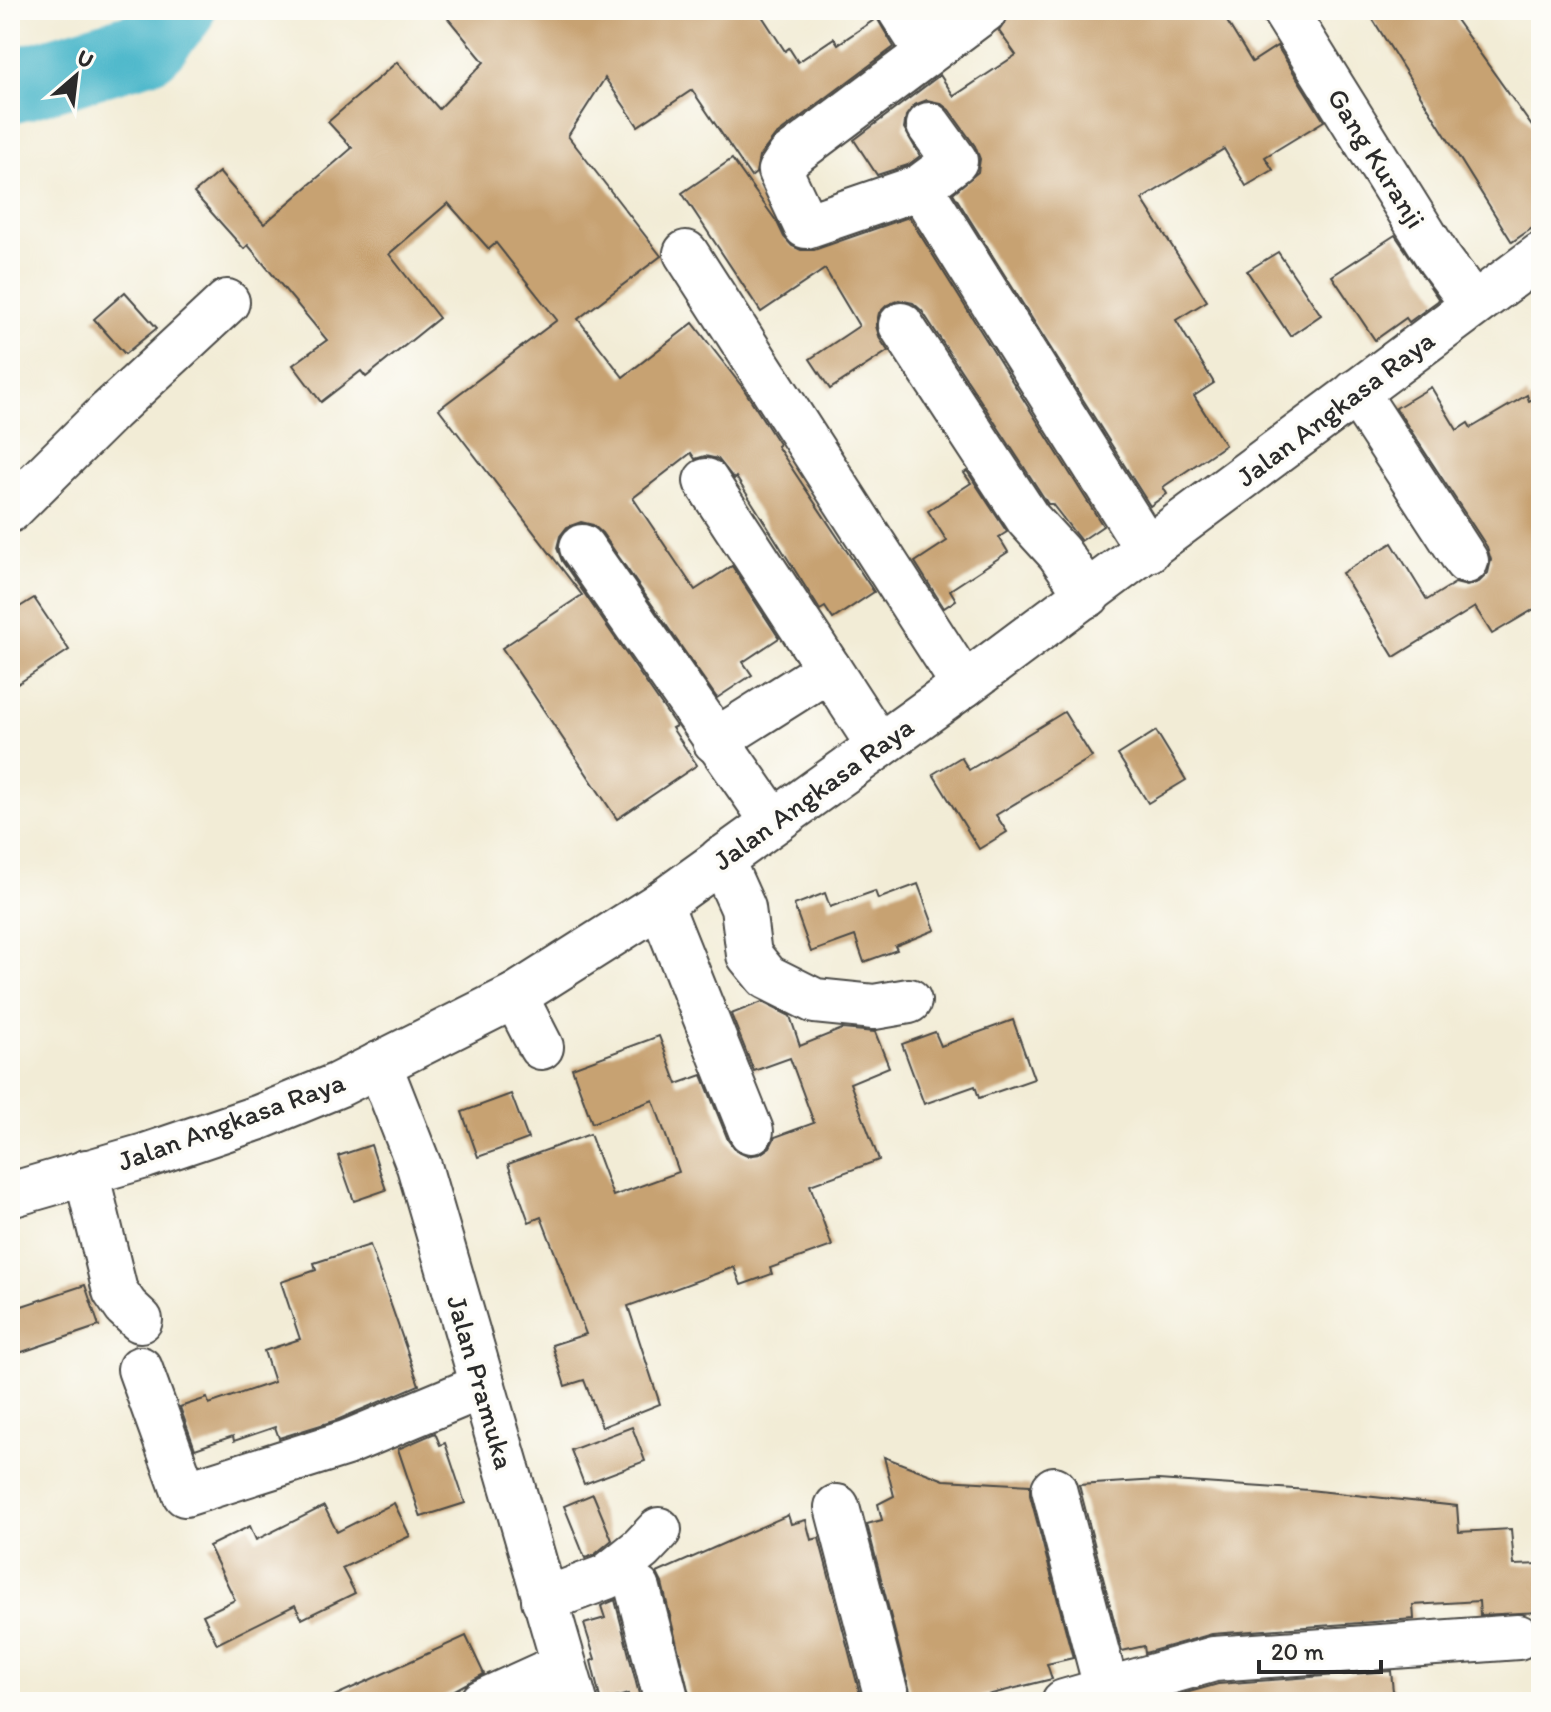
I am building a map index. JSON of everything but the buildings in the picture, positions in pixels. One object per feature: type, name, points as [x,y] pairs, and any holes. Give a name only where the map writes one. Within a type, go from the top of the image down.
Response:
[{"type":"street","points":[[900,10],[927,52]]},
{"type":"street","points":[[929,125],[955,161],[920,187],[806,226],[780,171],[790,156],[985,10]]},
{"type":"street","name":"Gang Kuranji","points":[[1284,10],[1440,260],[1473,304]]},
{"type":"street","points":[[920,187],[1148,550]]},
{"type":"street","points":[[686,253],[964,685]]},
{"type":"street","name":"Jalan Angkasa Raya","points":[[10,1195],[145,1156],[260,1117],[379,1064],[515,996],[660,904],[964,685],[1541,255]]},
{"type":"street","points":[[10,510],[227,302]]},
{"type":"street","points":[[901,325],[1028,519],[1059,553],[1088,595]]},
{"type":"street","points":[[1356,392],[1466,561]]},
{"type":"street","points":[[706,481],[879,746]]},
{"type":"street","points":[[582,547],[773,821]]},
{"type":"street","points":[[715,741],[829,669]]},
{"type":"street","points":[[721,859],[743,908],[749,955],[767,977],[815,1001],[874,1007],[909,1001]]},
{"type":"street","points":[[660,904],[751,1131]]},
{"type":"street","points":[[515,996],[541,1047]]},
{"type":"street","name":"Jalan Pramuka","points":[[379,1064],[419,1166],[569,1684]]},
{"type":"street","points":[[86,1172],[115,1291],[140,1320]]},
{"type":"street","points":[[140,1369],[185,1494],[346,1443],[483,1386]]},
{"type":"street","points":[[1054,1489],[1107,1691]]},
{"type":"street","points":[[837,1507],[888,1702]]},
{"type":"street","points":[[544,1600],[606,1577],[659,1530]]},
{"type":"street","points":[[638,1589],[667,1702]]},
{"type":"street","points":[[1064,1702],[1214,1659],[1518,1637]]},
{"type":"street","points":[[482,1702],[569,1684]]},
{"type":"waterway","points":[[10,87],[148,46],[178,10]]}]
